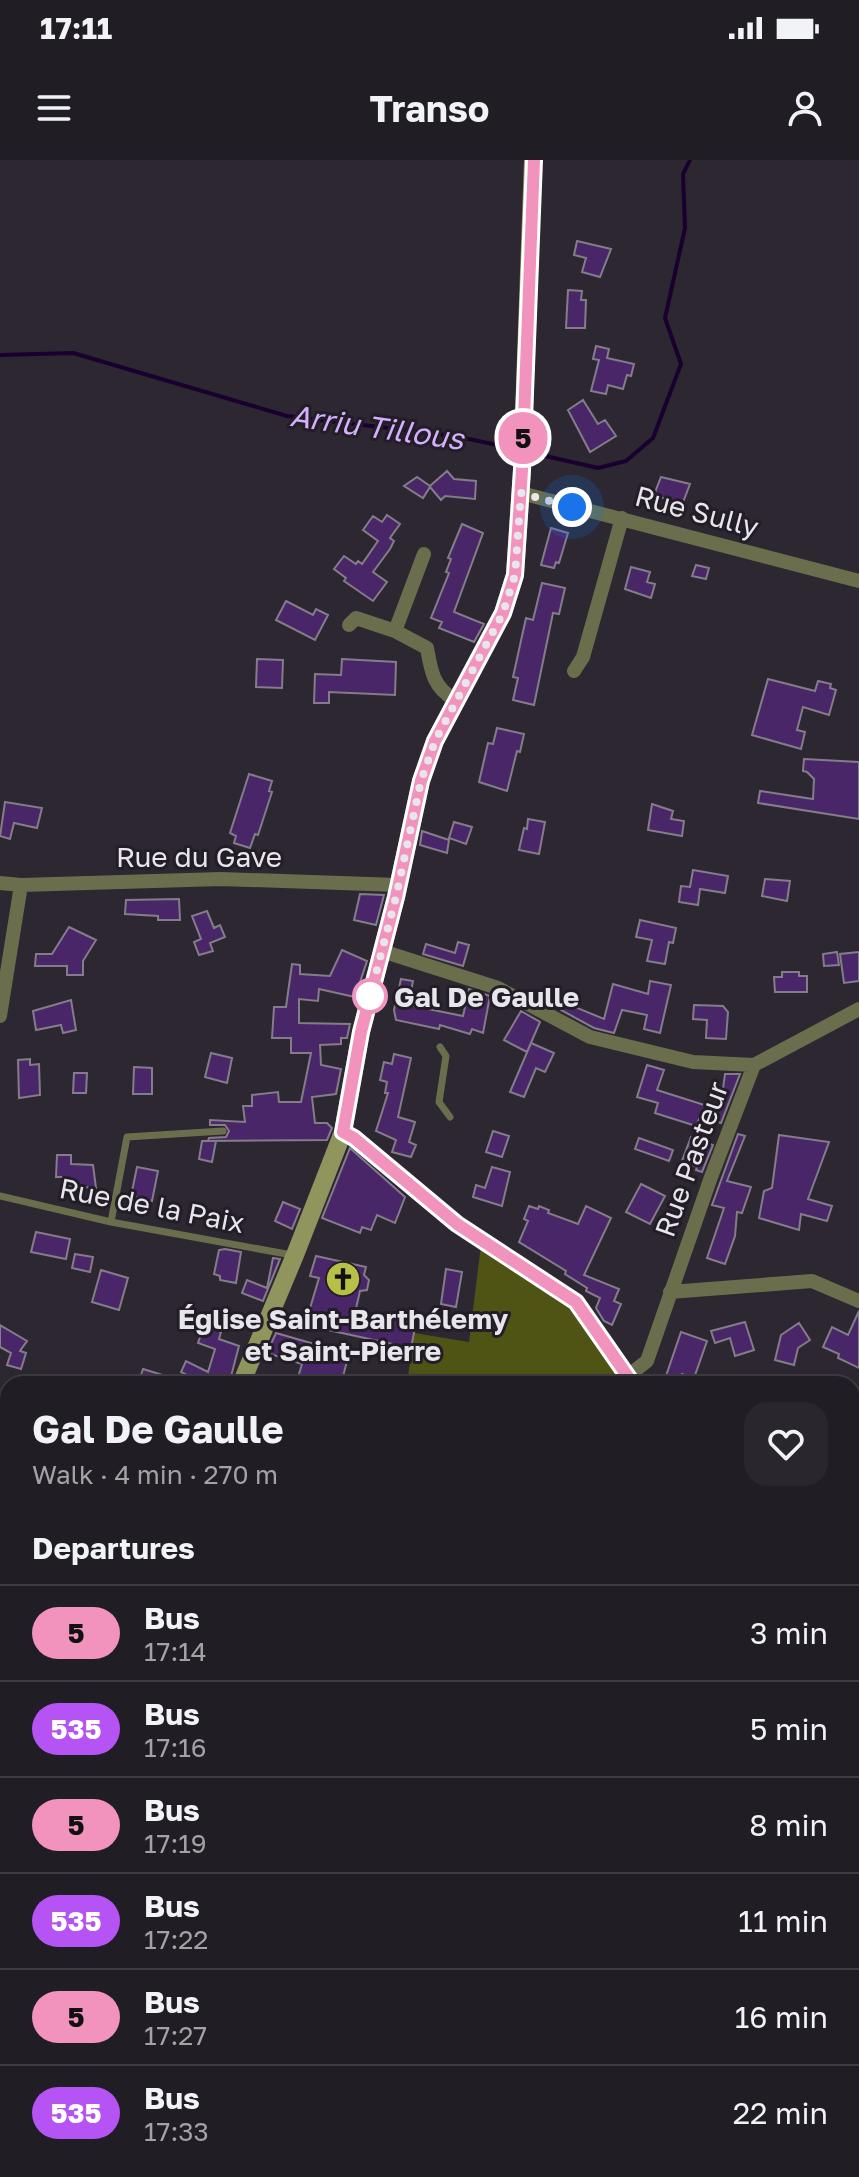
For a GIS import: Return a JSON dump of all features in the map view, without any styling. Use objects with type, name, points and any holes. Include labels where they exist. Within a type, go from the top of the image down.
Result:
[{"type":"main road","points":[[244,1376],[343,1132],[361,1032],[421,781],[435,741],[455,700],[503,613],[515,575],[522,470],[533,160]]},
{"type":"street","name":"Rue Sully","points":[[521,493],[859,581]]},
{"type":"street","points":[[574,671],[583,657],[622,518]]},
{"type":"street","points":[[395,631],[424,554]]},
{"type":"street","points":[[349,625],[356,618],[395,631],[427,648],[433,681],[455,700]]},
{"type":"street","name":"Rue du Gave","points":[[0,883],[221,879],[398,885]]},
{"type":"street","points":[[0,1016],[21,885]]},
{"type":"street","points":[[382,951],[498,988],[590,1037],[693,1062],[754,1065]]},
{"type":"street","name":"Rue Pasteur","points":[[634,1376],[647,1361],[754,1065],[859,1009]]},
{"type":"street","points":[[343,1132],[457,1224],[576,1302],[628,1376]]},
{"type":"street","points":[[670,1292],[812,1281],[859,1301]]},
{"type":"lane","points":[[440,1047],[446,1056],[439,1102],[450,1117]]},
{"type":"lane","points":[[111,1222],[127,1137],[223,1131]]},
{"type":"lane","name":"Rue de la Paix","points":[[0,1196],[111,1222],[295,1255]]},
{"type":"green space","points":[[481,1245],[574,1303],[617,1376],[408,1376],[414,1333],[469,1342]]},
{"type":"building","points":[[577,241],[611,249],[600,277],[582,272],[586,258],[574,255]]},
{"type":"building","points":[[568,290],[582,291],[581,300],[586,300],[585,328],[566,328]]},
{"type":"building","points":[[596,346],[609,349],[607,358],[634,364],[623,389],[608,385],[606,394],[591,391],[599,360],[593,359]]},
{"type":"building","points":[[583,400],[598,424],[605,420],[616,436],[590,452],[568,410]]},
{"type":"building","points":[[447,471],[454,479],[476,481],[475,499],[445,496],[441,500],[430,487],[423,498],[404,486],[417,477],[430,486]]},
{"type":"building","points":[[661,477],[690,484],[682,505],[654,495]]},
{"type":"building","points":[[387,515],[400,524],[390,538],[394,541],[390,549],[373,572],[387,582],[373,601],[344,581],[346,578],[334,569],[344,556],[356,564],[358,561],[362,564],[378,541],[363,530],[373,516],[382,522]]},
{"type":"building","points":[[462,524],[483,533],[454,612],[484,624],[474,642],[439,628],[442,622],[431,618],[449,573],[446,572],[451,559],[448,558]]},
{"type":"building","points":[[551,528],[568,533],[559,563],[556,562],[554,568],[541,565]]},
{"type":"building","points":[[696,565],[709,568],[706,579],[692,576]]},
{"type":"building","points":[[631,567],[650,572],[647,582],[655,584],[651,598],[625,589]]},
{"type":"building","points":[[542,583],[565,588],[559,614],[553,613],[534,705],[513,700],[518,678],[513,677],[526,618],[533,620]]},
{"type":"building","points":[[286,601],[313,615],[316,609],[328,615],[315,640],[276,620]]},
{"type":"building","points":[[257,659],[283,660],[282,688],[256,687]]},
{"type":"building","points":[[342,659],[396,662],[395,695],[329,692],[329,703],[314,703],[315,674],[341,675]]},
{"type":"building","points":[[768,679],[815,691],[818,681],[831,684],[830,688],[836,690],[829,715],[803,707],[797,730],[805,732],[801,749],[752,735]]},
{"type":"building","points":[[497,728],[524,734],[507,791],[479,782],[488,743],[493,744]]},
{"type":"building","points":[[804,759],[859,762],[859,819],[758,803],[760,791],[813,799],[814,779],[803,771]]},
{"type":"building","points":[[249,774],[272,781],[269,791],[272,792],[258,835],[255,834],[250,848],[234,843],[236,836],[230,833]]},
{"type":"building","points":[[5,802],[42,808],[37,828],[14,823],[10,839],[0,836]]},
{"type":"building","points":[[652,804],[673,811],[671,819],[684,821],[682,836],[648,830]]},
{"type":"building","points":[[528,819],[545,822],[539,854],[519,850]]},
{"type":"building","points":[[454,822],[472,827],[466,844],[449,838]]},
{"type":"building","points":[[422,831],[449,840],[447,853],[420,845]]},
{"type":"building","points":[[693,870],[728,876],[725,893],[700,889],[698,905],[679,902],[681,886],[690,887]]},
{"type":"building","points":[[765,879],[790,881],[787,901],[762,896]]},
{"type":"building","points":[[360,894],[384,895],[376,925],[354,920]]},
{"type":"building","points":[[179,899],[180,920],[125,914],[126,900]]},
{"type":"building","points":[[207,911],[214,928],[220,925],[225,937],[210,943],[213,951],[199,955],[194,942],[201,939],[192,916]]},
{"type":"building","points":[[640,920],[676,928],[673,943],[669,942],[665,964],[647,961],[652,940],[636,937]]},
{"type":"building","points":[[69,927],[96,940],[83,961],[83,975],[67,975],[67,966],[35,966],[36,954],[52,954]]},
{"type":"building","points":[[458,942],[469,945],[463,966],[423,954],[426,944],[455,953]]},
{"type":"building","points":[[342,950],[367,961],[355,997],[319,989],[318,1001],[299,999],[299,1023],[350,1024],[347,1038],[341,1038],[341,1044],[320,1045],[321,1065],[341,1069],[336,1094],[312,1097],[315,1123],[327,1123],[332,1128],[327,1140],[208,1141],[209,1138],[226,1137],[229,1131],[225,1125],[210,1125],[210,1120],[245,1122],[243,1106],[252,1106],[252,1095],[278,1092],[279,1102],[301,1102],[311,1053],[291,1053],[291,1038],[272,1038],[274,1007],[286,1007],[292,964],[300,965],[300,974],[330,976]]},
{"type":"building","points":[[837,952],[839,965],[824,966],[823,954]]},
{"type":"building","points":[[859,952],[859,981],[844,983],[840,954]]},
{"type":"building","points":[[782,972],[799,972],[799,976],[807,976],[807,992],[775,992],[774,977],[782,977]]},
{"type":"building","points":[[401,979],[413,981],[409,1002],[413,1006],[463,1016],[469,989],[490,996],[483,1033],[472,1029],[470,1034],[440,1025],[439,1029],[396,1020],[394,1010]]},
{"type":"building","points":[[650,981],[671,985],[660,1033],[644,1029],[647,1015],[622,1010],[614,1033],[594,1028],[561,1010],[563,1002],[604,1019],[613,984],[648,994]]},
{"type":"building","points":[[71,1000],[76,1030],[63,1033],[61,1025],[36,1030],[33,1011]]},
{"type":"building","points":[[694,1005],[723,1006],[728,1012],[726,1039],[706,1038],[707,1020],[693,1019]]},
{"type":"building","points":[[521,1011],[540,1022],[527,1052],[504,1040]]},
{"type":"building","points":[[531,1043],[554,1053],[545,1072],[536,1068],[524,1097],[510,1092]]},
{"type":"building","points":[[211,1053],[232,1058],[227,1083],[205,1077]]},
{"type":"building","points":[[394,1054],[411,1058],[398,1117],[415,1122],[409,1142],[416,1145],[411,1157],[392,1152],[396,1140],[376,1131],[388,1093],[385,1093],[387,1082],[380,1080],[384,1062],[392,1064]]},
{"type":"building","points":[[30,1059],[30,1065],[39,1064],[40,1095],[19,1098],[18,1060]]},
{"type":"building","points":[[647,1065],[664,1070],[657,1090],[720,1110],[725,1074],[740,1074],[721,1123],[700,1117],[696,1126],[655,1113],[658,1103],[637,1097]]},
{"type":"building","points":[[134,1067],[152,1068],[152,1094],[133,1094]]},
{"type":"building","points":[[74,1073],[87,1073],[86,1093],[73,1093]]},
{"type":"building","points":[[493,1131],[509,1136],[502,1157],[486,1152]]},
{"type":"building","points":[[738,1134],[745,1136],[727,1181],[751,1187],[742,1213],[737,1212],[735,1236],[725,1264],[707,1258],[724,1208],[712,1205]]},
{"type":"building","points":[[779,1135],[829,1142],[808,1199],[832,1206],[827,1221],[801,1214],[799,1230],[759,1218],[764,1191],[772,1188]]},
{"type":"building","points":[[691,1137],[713,1145],[702,1172],[682,1161]]},
{"type":"building","points":[[639,1138],[673,1150],[669,1161],[635,1149]]},
{"type":"building","points":[[202,1141],[216,1141],[212,1162],[199,1159]]},
{"type":"building","points":[[350,1148],[405,1197],[395,1223],[377,1215],[371,1230],[362,1227],[360,1233],[322,1218]]},
{"type":"building","points":[[57,1155],[71,1155],[71,1164],[93,1165],[96,1188],[66,1186],[66,1177],[56,1177]]},
{"type":"building","points":[[137,1167],[158,1171],[152,1201],[131,1196]]},
{"type":"building","points":[[492,1167],[510,1172],[502,1206],[473,1197],[476,1185],[485,1188]]},
{"type":"building","points":[[641,1184],[665,1196],[650,1224],[626,1212]]},
{"type":"building","points":[[283,1202],[300,1209],[292,1229],[275,1221]]},
{"type":"building","points":[[529,1206],[538,1209],[539,1206],[549,1210],[548,1213],[578,1224],[586,1206],[611,1218],[584,1275],[619,1289],[614,1301],[621,1304],[612,1325],[604,1321],[596,1308],[600,1298],[586,1291],[587,1288],[565,1274],[566,1271],[519,1242],[528,1221],[524,1219]]},
{"type":"building","points":[[36,1232],[70,1239],[66,1259],[31,1252]]},
{"type":"building","points":[[219,1250],[241,1252],[236,1283],[220,1280],[220,1276],[214,1274]]},
{"type":"building","points":[[75,1254],[93,1257],[90,1272],[72,1268]]},
{"type":"building","points":[[316,1256],[366,1267],[364,1275],[369,1280],[367,1290],[360,1291],[355,1313],[416,1322],[411,1348],[305,1325],[319,1278],[310,1276]]},
{"type":"building","points":[[273,1258],[280,1259],[263,1301],[242,1293],[247,1280],[267,1288]]},
{"type":"building","points":[[446,1269],[462,1272],[456,1307],[441,1304]]},
{"type":"building","points":[[101,1270],[128,1278],[119,1310],[92,1302]]},
{"type":"building","points":[[859,1311],[859,1368],[823,1347],[832,1327],[848,1335]]},
{"type":"building","points":[[745,1322],[754,1350],[735,1356],[730,1338],[715,1343],[711,1331]]},
{"type":"building","points":[[799,1323],[810,1340],[798,1348],[794,1365],[775,1360],[781,1335]]},
{"type":"building","points":[[0,1325],[27,1341],[20,1351],[26,1353],[21,1369],[7,1365],[11,1353],[0,1347]]},
{"type":"building","points":[[204,1326],[221,1332],[219,1339],[239,1346],[231,1376],[188,1376],[181,1372],[186,1361],[208,1372],[215,1349],[198,1343]]},
{"type":"building","points":[[681,1332],[707,1341],[695,1376],[666,1376]]},
{"type":"building","points":[[276,1333],[311,1343],[310,1351],[347,1361],[343,1376],[298,1376],[302,1364],[267,1353]]},
{"type":"building","points":[[143,1369],[166,1376],[141,1376]]},
{"type":"waterway","name":"Arriu Tillous","points":[[528,452],[598,468],[626,461],[653,438],[681,364],[665,318],[685,228],[683,174],[690,160]]},
{"type":"waterway","name":"Arriu Tillous","points":[[0,355],[73,353],[287,416],[455,436],[516,449]]},
{"type":"bus line","name":"5","points":[[534,160],[515,575],[503,613],[455,700],[435,741],[421,781],[396,897],[361,1032],[343,1132],[457,1224],[576,1302],[627,1376]]},
{"type":"place","name":"Gal De Gaulle","points":[[370,996]]},
{"type":"place","name":"Église Saint-Barthélemy et Saint-Pierre","points":[[343,1279]]},
{"type":"route","points":[[370,996],[368,1004],[396,897],[421,781],[435,741],[455,700],[503,613],[515,575],[521,493],[572,507]]}]
